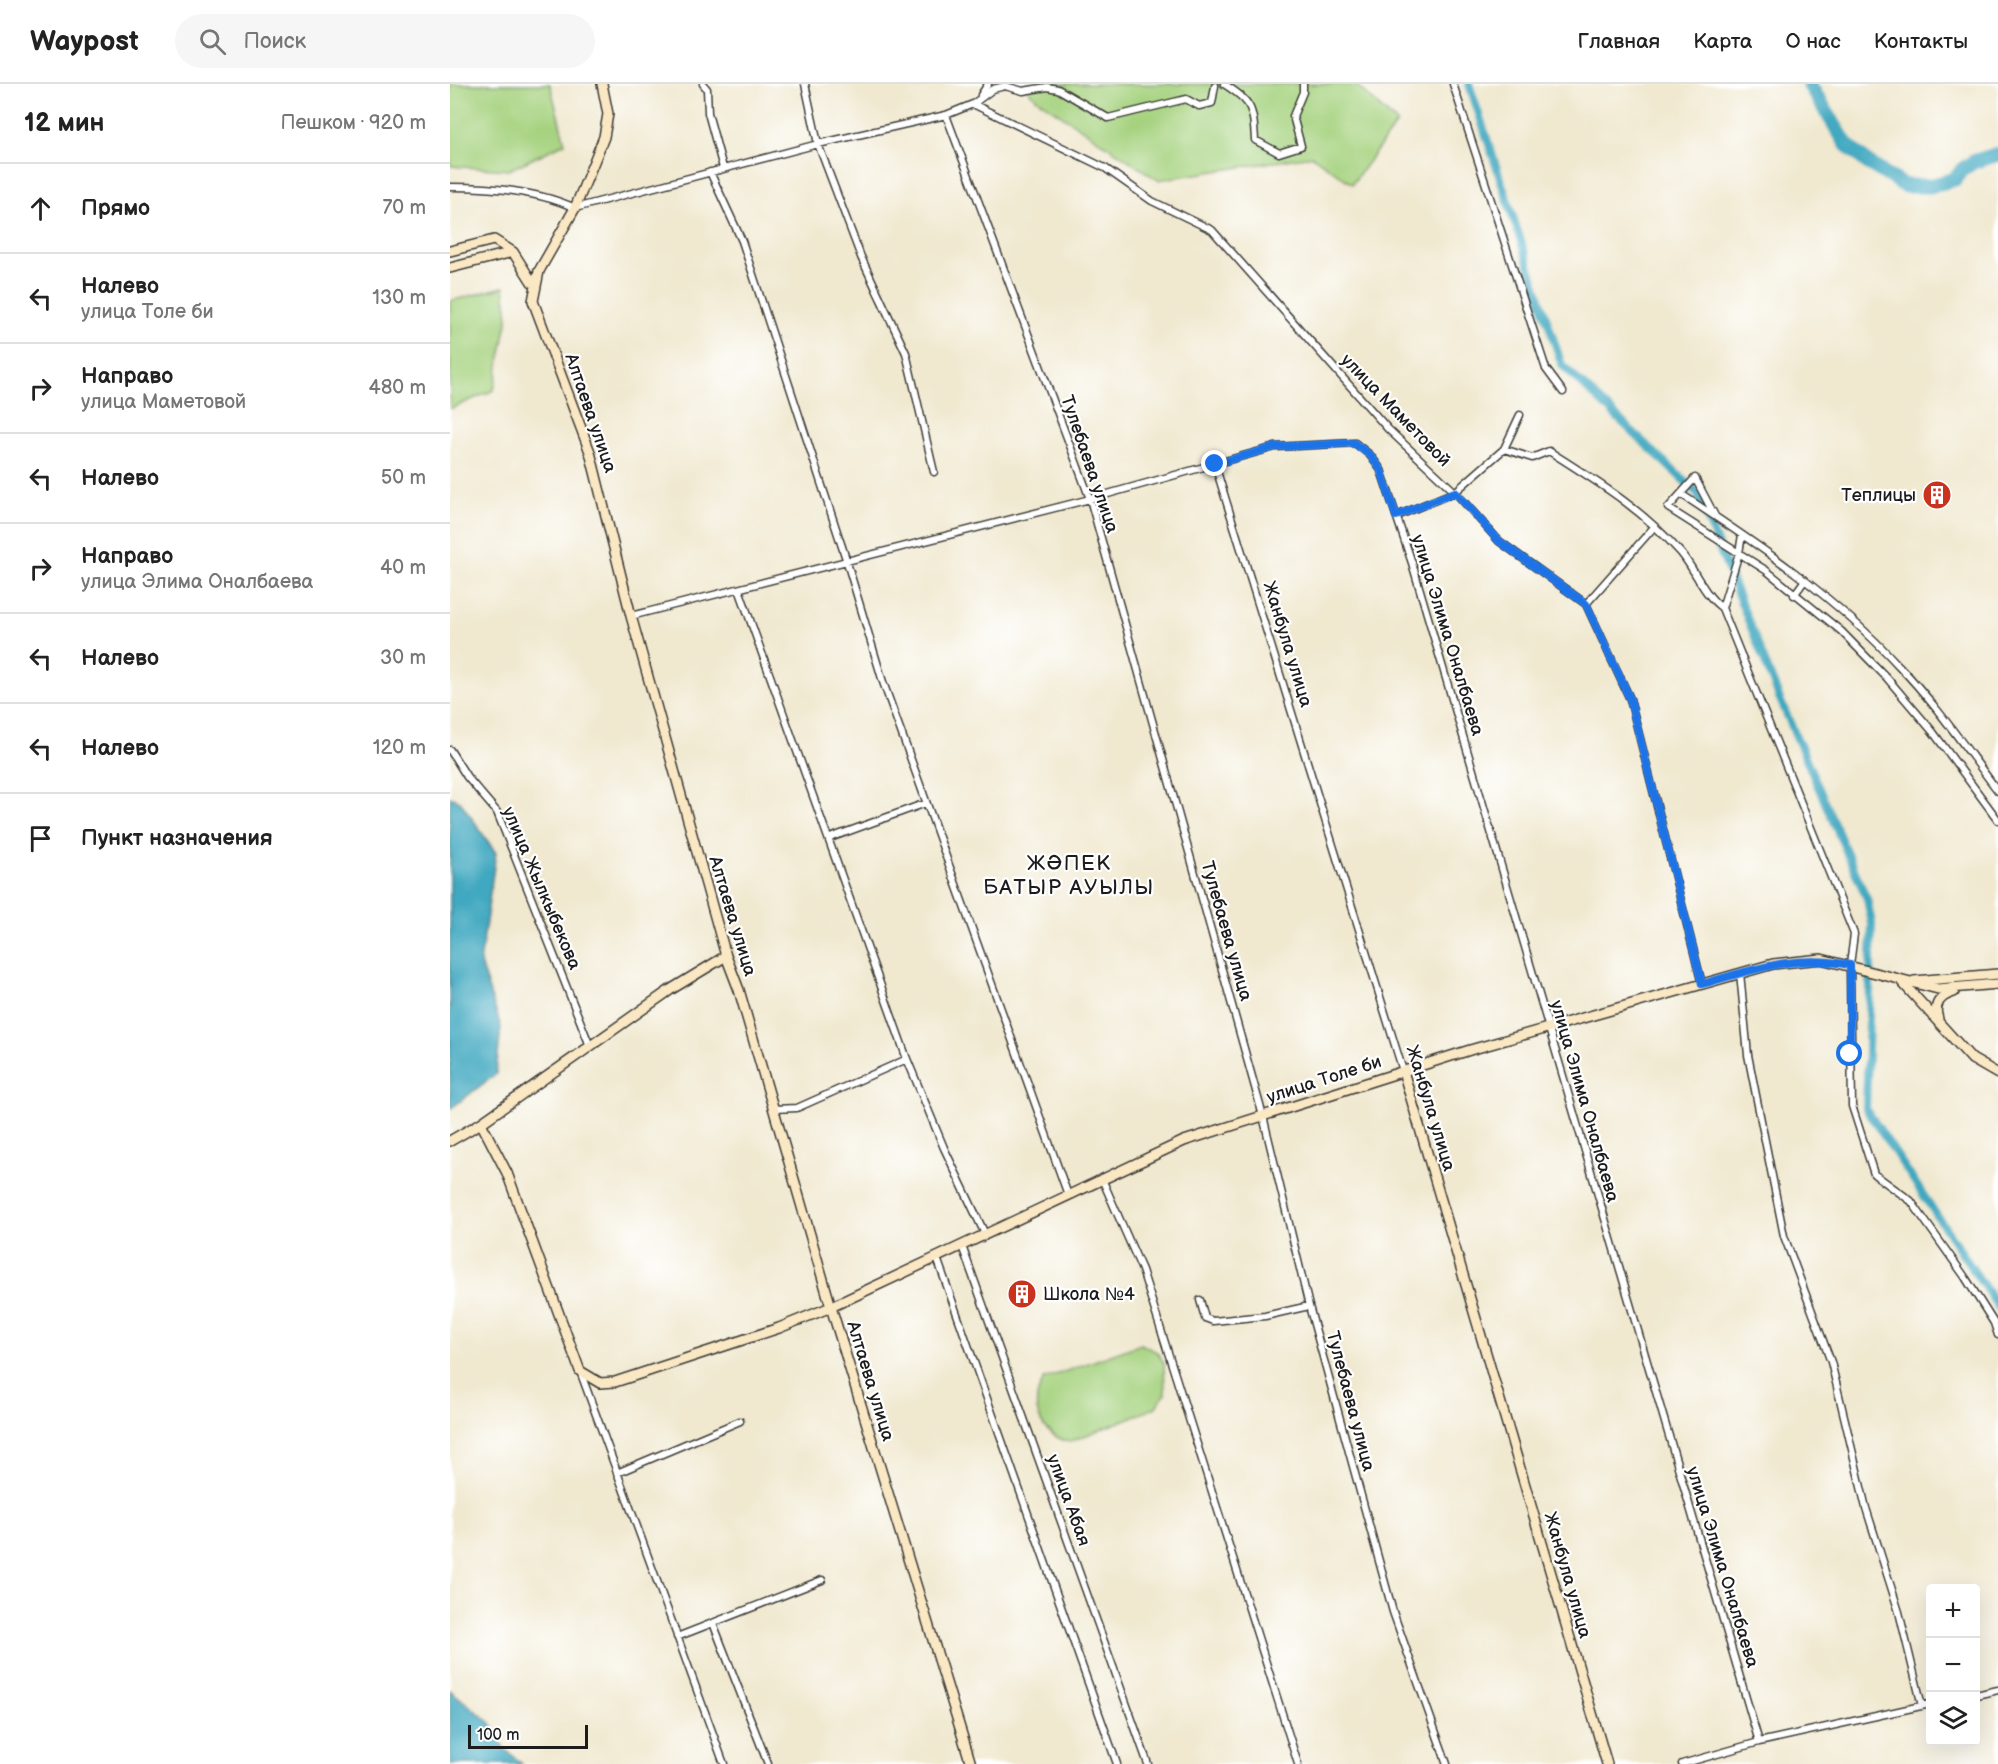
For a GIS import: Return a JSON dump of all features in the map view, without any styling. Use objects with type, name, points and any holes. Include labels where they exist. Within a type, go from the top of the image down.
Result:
[{"type":"street","name":"Алтаева улица","points":[[602,84],[608,114],[604,137],[575,208],[539,272],[533,301],[590,452],[631,616],[726,956],[739,990],[831,1307],[971,1764]]},
{"type":"street","points":[[704,84],[707,89],[708,113],[723,168]]},
{"type":"street","points":[[805,84],[818,144],[861,257],[906,353],[934,472]]},
{"type":"street","points":[[973,105],[988,84]]},
{"type":"street","points":[[450,187],[525,194],[561,201],[575,208],[818,144],[946,115],[973,105],[993,89],[1005,86],[1023,91],[1047,87],[1058,89],[1108,118],[1186,99],[1199,106],[1212,102],[1219,85],[1239,93],[1253,110],[1255,140],[1279,153],[1301,146],[1293,116],[1303,92],[1303,84]]},
{"type":"street","points":[[1453,84],[1546,369],[1563,392]]},
{"type":"street","name":"улица Маметовой","points":[[973,105],[1105,168],[1152,201],[1212,230],[1388,429],[1455,492],[1499,541],[1586,604],[1630,699],[1702,984]]},
{"type":"street","name":"Тулебаева улица","points":[[946,115],[1089,499],[1263,1116],[1309,1306],[1393,1612],[1447,1764]]},
{"type":"street","points":[[710,172],[742,241],[846,559],[883,682],[1068,1195]]},
{"type":"street","points":[[450,251],[494,240],[513,252],[532,282],[536,284]]},
{"type":"street","points":[[450,268],[513,252]]},
{"type":"street","points":[[1396,516],[1455,492],[1504,449],[1520,415]]},
{"type":"street","name":"улица Элима Оналбаева","points":[[1215,465],[1275,447],[1354,443],[1370,455],[1381,470],[1759,1742]]},
{"type":"street","points":[[1504,449],[1532,458],[1549,452],[1640,511],[1654,528],[1681,553],[1713,602],[1722,608],[1854,934],[1850,965],[1852,1106],[1874,1174],[1911,1201],[1965,1277],[1994,1323],[1998,1335]]},
{"type":"street","points":[[631,616],[1215,465]]},
{"type":"street","name":"Жанбула улица","points":[[1215,465],[1403,1071],[1607,1764]]},
{"type":"street","points":[[1715,516],[1695,478],[1668,508],[1739,553],[1841,632],[1887,678],[1933,732],[1998,820]]},
{"type":"street","points":[[1681,494],[1778,558],[1855,621],[1900,666],[1998,791]]},
{"type":"street","points":[[1586,604],[1654,528]]},
{"type":"street","points":[[1722,608],[1739,553],[1742,535]]},
{"type":"street","points":[[1794,595],[1805,580]]},
{"type":"street","points":[[739,589],[830,838],[907,1059],[944,1148],[985,1234]]},
{"type":"street","name":"улица Жылкыбекова","points":[[450,750],[466,777],[497,812],[590,1046]]},
{"type":"street","points":[[830,838],[926,803]]},
{"type":"street","points":[[450,1141],[481,1123],[670,990],[726,956]]},
{"type":"street","name":"улица Толе би","points":[[580,1371],[600,1383],[615,1382],[779,1328],[831,1307],[1184,1141],[1403,1071],[1740,973],[1773,964],[1821,959],[1850,965],[1902,982],[1938,989],[1998,984]]},
{"type":"street","points":[[1740,973],[1748,1055],[1784,1236],[1831,1362],[1866,1508],[1899,1612],[1922,1706]]},
{"type":"street","points":[[1902,982],[1998,974]]},
{"type":"street","points":[[1902,982],[1971,1059],[1998,1074]]},
{"type":"street","points":[[1939,1021],[1936,1008],[1940,999],[1945,994],[1964,988]]},
{"type":"street","points":[[773,1109],[797,1108],[907,1059]]},
{"type":"street","points":[[481,1123],[507,1173],[724,1764]]},
{"type":"street","points":[[1102,1179],[1142,1270],[1298,1764]]},
{"type":"street","name":"улица Абая","points":[[962,1246],[1148,1764]]},
{"type":"street","points":[[937,1258],[1117,1764]]},
{"type":"street","points":[[1200,1300],[1206,1318],[1213,1321],[1265,1316],[1309,1306]]},
{"type":"street","points":[[617,1473],[740,1421]]},
{"type":"street","points":[[677,1637],[822,1580]]},
{"type":"street","points":[[713,1623],[768,1764]]},
{"type":"street","points":[[1980,1694],[1998,1690]]},
{"type":"street","points":[[1682,1764],[1759,1742],[1926,1705]]},
{"type":"green space","points":[[450,84],[550,84],[565,143],[509,170],[450,166]]},
{"type":"green space","points":[[1022,84],[1355,84],[1397,123],[1352,184],[1312,156],[1158,180],[1037,99]]},
{"type":"green space","points":[[504,287],[508,317],[494,390],[450,409],[450,301]]},
{"type":"green space","points":[[1141,1344],[1157,1352],[1164,1363],[1165,1394],[1155,1408],[1069,1442],[1050,1432],[1039,1418],[1037,1409],[1039,1389],[1044,1379]]},
{"type":"water","points":[[450,797],[460,801],[496,853],[480,963],[501,1027],[496,1074],[450,1109]]},
{"type":"water","points":[[450,1690],[491,1723],[503,1747],[522,1764],[450,1764]]},
{"type":"waterway","points":[[1469,84],[1562,365],[1697,493],[1779,697],[1867,899],[1872,924],[1866,1109],[1998,1307]]},
{"type":"waterway","points":[[1809,84],[1847,145],[1868,163],[1905,186],[1930,186],[1955,179],[1973,162],[1998,154]]},
{"type":"place","name":"Теплицы","points":[[1937,495]]},
{"type":"place","name":"Школа №4","points":[[1022,1294]]},
{"type":"district","name":"ЖӘПЕК БАТЫР АУЫЛЫ","points":[[1069,875]]},
{"type":"route","points":[[1215,464],[1275,447],[1354,443],[1370,455],[1381,470],[1396,516],[1455,492],[1499,541],[1586,604],[1630,699],[1702,984],[1773,964],[1821,959],[1850,965],[1850,1054]]}]
